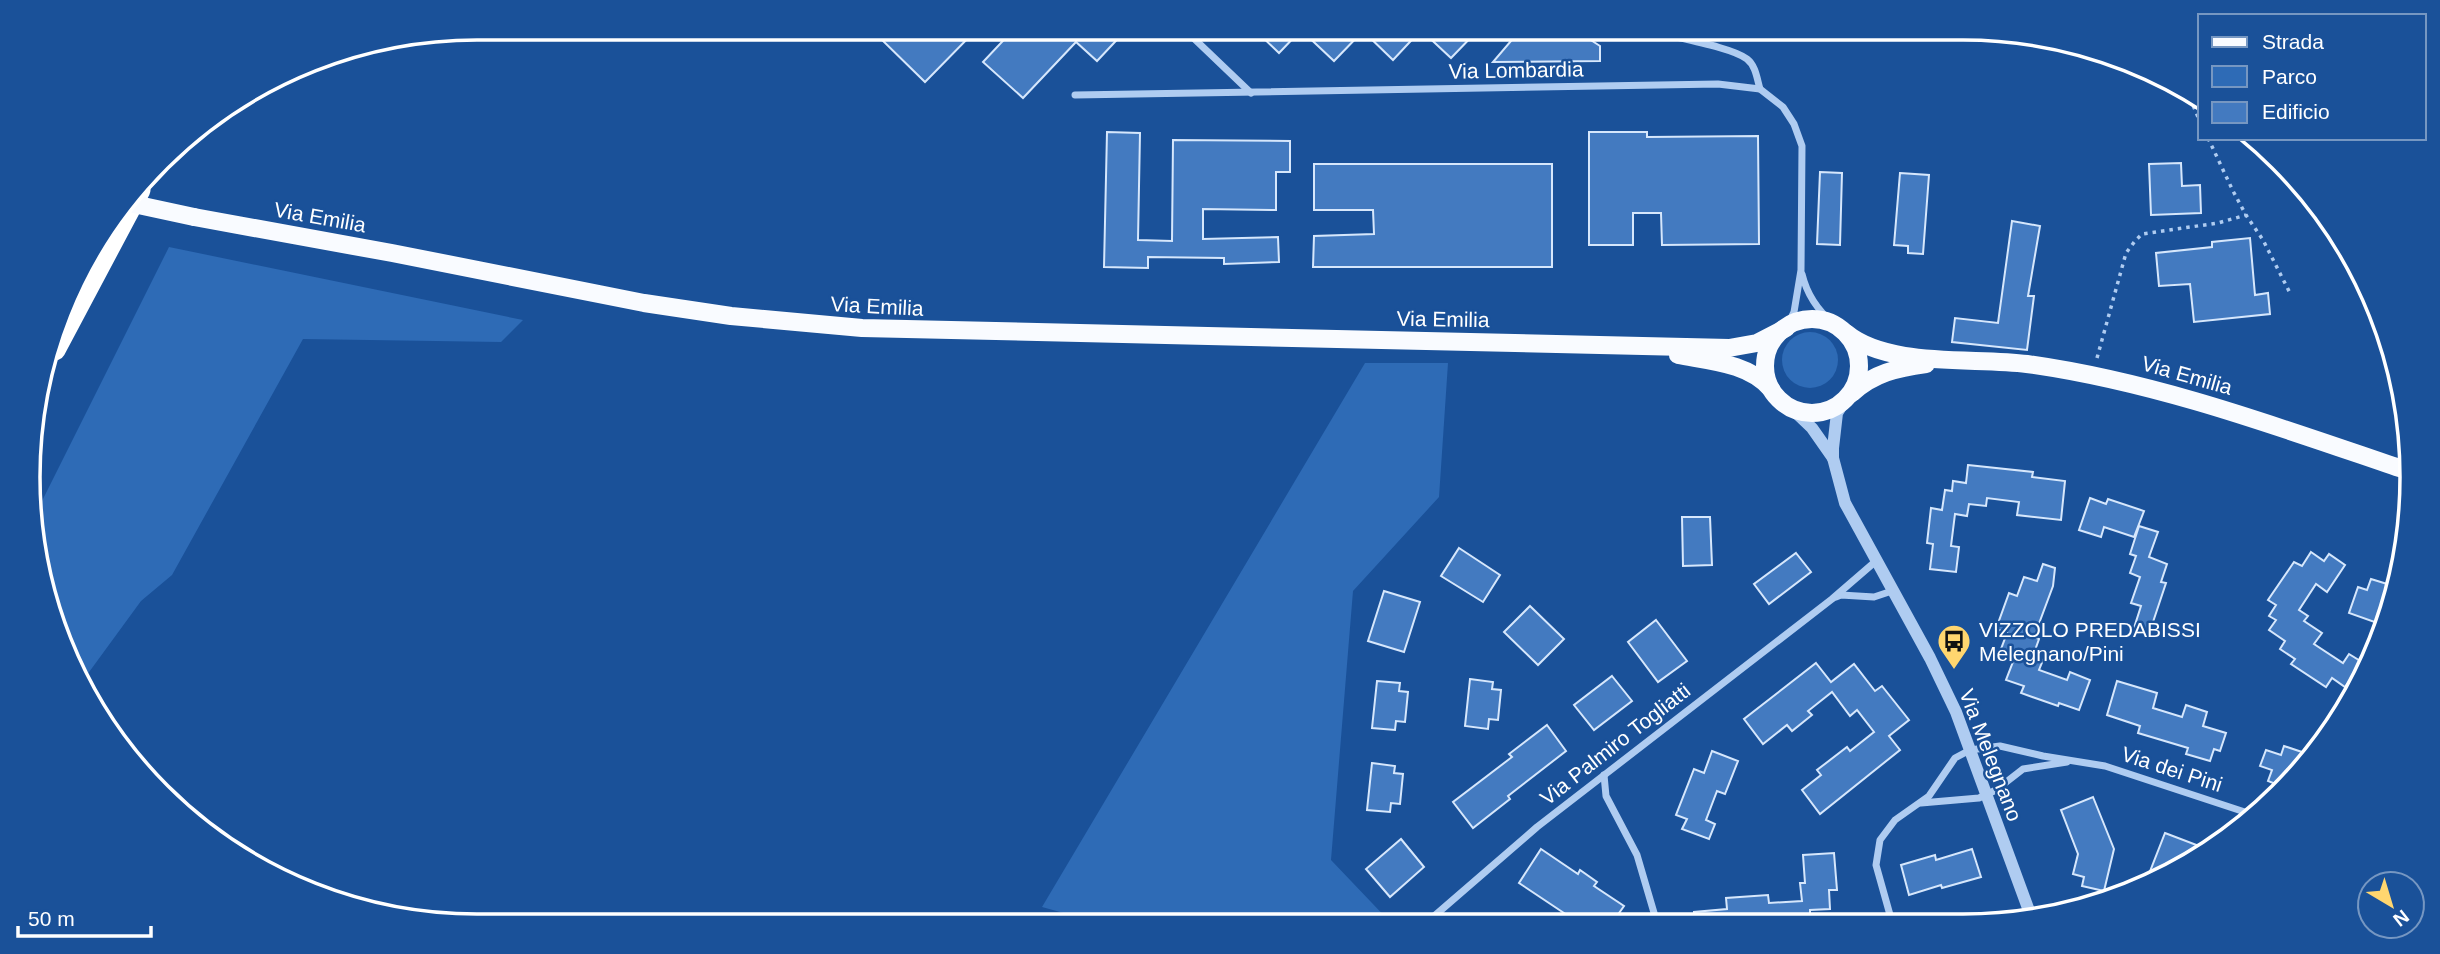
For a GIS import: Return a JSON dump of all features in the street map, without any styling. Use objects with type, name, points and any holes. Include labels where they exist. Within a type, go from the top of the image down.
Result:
[{"type":"highway","points":[[66,330],[123,221]]},
{"type":"main road","name":"Via Emilia","points":[[136,205],[644,303],[811,325],[917,331],[1736,347],[1757,343],[1786,328]]},
{"type":"main road","points":[[1809,319],[1840,329],[1855,345],[1859,365],[1856,384],[1846,399],[1822,412],[1807,413],[1791,408],[1773,392],[1766,377],[1766,358],[1772,343],[1786,328],[1809,319]]},
{"type":"main road","name":"Via Emilia","points":[[1840,329],[1871,348],[1950,360],[2017,362],[2093,374],[2211,405],[2400,468]]},
{"type":"main road","name":"Via Emilia","points":[[1633,346],[1736,367],[1758,377],[1773,392]]},
{"type":"main road","name":"Via Emilia","points":[[1846,399],[1867,381],[1891,369],[1950,360]]},
{"type":"street","points":[[1196,40],[1251,93]]},
{"type":"street","points":[[1687,40],[1747,59],[1755,70],[1760,89],[1783,107],[1794,124],[1802,146],[1801,270],[1794,312],[1786,328]]},
{"type":"street","name":"Via Lombardia","points":[[1075,95],[1718,84],[1760,89]]},
{"type":"street","points":[[1801,270],[1809,295],[1822,314],[1840,329]]},
{"type":"street","name":"Via Melegnano","points":[[1846,399],[1837,413],[1833,458],[1845,503],[1944,686],[2028,909]]},
{"type":"street","name":"Via Melegnano","points":[[1791,408],[1812,428],[1833,458]]},
{"type":"street","name":"Via Palmiro Togliatti","points":[[1436,914],[1494,863],[1832,599],[1876,561]]},
{"type":"street","points":[[1832,599],[1840,595],[1874,597],[1892,591]]},
{"type":"street","name":"Via dei Pini","points":[[1970,750],[2000,746],[2105,766],[2243,811]]},
{"type":"street","points":[[1890,914],[1878,877],[1877,852],[1886,829],[1913,805],[1929,796],[1955,758],[1970,750]]},
{"type":"street","name":"Via dei Pini","points":[[1987,795],[2022,769],[2074,761]]},
{"type":"street","points":[[1604,775],[1606,796],[1637,855],[1654,914]]},
{"type":"street","points":[[1913,805],[1987,795]]},
{"type":"path","points":[[2209,140],[2246,215],[2280,270],[2290,293]]},
{"type":"path","points":[[2093,374],[2126,253],[2134,241],[2143,234],[2218,223],[2246,215]]},
{"type":"green space","points":[[169,247],[523,320],[501,342],[303,339],[172,575],[141,601],[87,674],[73,644],[55,590],[41,503]]},
{"type":"green space","points":[[1804,332],[1816,332],[1826,336],[1834,344],[1838,360],[1834,376],[1826,384],[1816,388],[1804,388],[1794,384],[1786,376],[1782,366],[1782,354],[1786,344],[1794,336]]},
{"type":"green space","points":[[1365,363],[1448,363],[1439,497],[1353,591],[1331,860],[1382,914],[1067,914],[1042,907]]},
{"type":"building","points":[[882,40],[966,40],[925,82]]},
{"type":"building","points":[[1004,40],[1117,40],[1097,61],[1076,42],[1023,98],[983,62]]},
{"type":"building","points":[[1265,40],[1291,40],[1279,53]]},
{"type":"building","points":[[1312,40],[1354,40],[1334,61]]},
{"type":"building","points":[[1372,40],[1412,40],[1393,60]]},
{"type":"building","points":[[1432,40],[1468,40],[1451,58]]},
{"type":"building","points":[[1512,40],[1591,40],[1600,46],[1600,61],[1493,62]]},
{"type":"building","points":[[1107,132],[1140,133],[1138,240],[1172,241],[1173,140],[1290,141],[1290,172],[1276,172],[1276,210],[1203,209],[1203,239],[1278,237],[1279,262],[1224,264],[1224,258],[1148,257],[1148,268],[1104,267]]},
{"type":"building","points":[[1589,132],[1647,132],[1647,137],[1758,136],[1759,244],[1662,245],[1661,213],[1633,213],[1633,245],[1589,245]]},
{"type":"building","points":[[2181,163],[2182,186],[2200,185],[2201,213],[2151,215],[2149,164]]},
{"type":"building","points":[[1314,164],[1552,164],[1552,267],[1313,267],[1314,236],[1374,234],[1373,210],[1314,210]]},
{"type":"building","points":[[1820,172],[1842,173],[1840,245],[1817,244]]},
{"type":"building","points":[[1900,173],[1929,175],[1923,254],[1908,253],[1908,246],[1894,245]]},
{"type":"building","points":[[2012,221],[2040,226],[2028,296],[2034,296],[2027,350],[1952,342],[1955,318],[1998,323]]},
{"type":"building","points":[[2250,238],[2255,295],[2268,293],[2270,314],[2194,322],[2190,284],[2159,286],[2156,253],[2212,247],[2212,242]]},
{"type":"building","points":[[1968,465],[2033,472],[2032,477],[2065,481],[2061,520],[2017,515],[2019,502],[1987,498],[1986,506],[1969,504],[1967,516],[1955,514],[1951,546],[1959,547],[1956,572],[1930,569],[1933,544],[1927,543],[1931,508],[1942,510],[1945,490],[1952,491],[1953,481],[1966,483]]},
{"type":"building","points":[[2090,498],[2106,504],[2108,499],[2144,511],[2134,537],[2104,527],[2101,537],[2079,530]]},
{"type":"building","points":[[1682,517],[1710,517],[1712,565],[1683,566]]},
{"type":"building","points":[[2139,526],[2158,532],[2149,557],[2167,564],[2161,582],[2166,583],[2149,634],[2134,628],[2141,606],[2131,603],[2140,577],[2130,573],[2136,556],[2130,554]]},
{"type":"building","points":[[1459,548],[1500,575],[1483,602],[1441,576]]},
{"type":"building","points":[[2311,552],[2324,561],[2329,554],[2345,565],[2327,592],[2316,584],[2299,610],[2308,616],[2304,621],[2322,633],[2314,644],[2343,663],[2349,654],[2359,660],[2345,687],[2332,678],[2326,687],[2291,664],[2295,659],[2280,649],[2285,641],[2269,630],[2276,620],[2269,616],[2276,605],[2268,600],[2294,562],[2302,566]]},
{"type":"building","points":[[1796,553],[1811,572],[1769,604],[1754,584]]},
{"type":"building","points":[[2043,564],[2055,568],[2053,586],[2034,637],[2039,639],[2033,656],[2043,660],[2039,670],[2067,680],[2070,672],[2090,680],[2079,710],[2021,693],[2024,686],[2006,680],[2016,654],[2001,649],[2007,633],[1996,629],[2009,593],[2017,596],[2024,577],[2037,581]]},
{"type":"building","points":[[2371,579],[2386,584],[2375,622],[2349,613],[2358,587],[2367,590]]},
{"type":"building","points":[[1384,591],[1420,602],[1404,652],[1368,641]]},
{"type":"building","points":[[1530,606],[1564,639],[1538,665],[1504,632]]},
{"type":"building","points":[[1656,620],[1687,661],[1658,682],[1628,642]]},
{"type":"building","points":[[1816,663],[1831,682],[1854,664],[1875,691],[1882,686],[1909,720],[1889,736],[1900,750],[1820,814],[1802,790],[1821,775],[1817,770],[1847,747],[1850,751],[1874,732],[1857,710],[1850,716],[1832,692],[1808,711],[1812,715],[1792,731],[1787,725],[1763,744],[1744,719]]},
{"type":"building","points":[[1612,676],[1632,701],[1594,730],[1574,705]]},
{"type":"building","points":[[1470,679],[1493,682],[1492,689],[1501,690],[1498,720],[1489,719],[1488,729],[1465,726]]},
{"type":"building","points":[[1377,681],[1400,683],[1399,691],[1408,692],[1405,722],[1396,721],[1395,730],[1372,728]]},
{"type":"building","points":[[2117,681],[2157,693],[2153,708],[2182,717],[2186,705],[2207,712],[2203,726],[2226,733],[2220,751],[2214,749],[2210,761],[2186,754],[2188,748],[2138,733],[2140,726],[2107,715]]},
{"type":"building","points":[[1547,725],[1566,751],[1508,796],[1510,799],[1473,828],[1453,802],[1512,757],[1509,754]]},
{"type":"building","points":[[2284,746],[2302,752],[2274,784],[2268,781],[2272,770],[2260,766],[2266,750],[2281,755]]},
{"type":"building","points":[[1712,751],[1738,761],[1725,794],[1717,791],[1706,820],[1715,824],[1709,839],[1682,829],[1687,819],[1676,815],[1694,769],[1704,773]]},
{"type":"building","points":[[1372,763],[1395,766],[1394,773],[1403,774],[1400,804],[1391,803],[1390,812],[1367,810]]},
{"type":"building","points":[[2093,797],[2114,849],[2104,891],[2082,886],[2084,877],[2073,874],[2078,854],[2061,810]]},
{"type":"building","points":[[2165,833],[2197,845],[2181,855],[2150,872]]},
{"type":"building","points":[[1401,839],[1424,867],[1390,897],[1366,869]]},
{"type":"building","points":[[1541,849],[1578,874],[1580,870],[1597,882],[1594,886],[1624,906],[1618,914],[1566,914],[1519,883]]},
{"type":"building","points":[[1972,849],[1981,877],[1909,895],[1901,865],[1935,855],[1936,860]]},
{"type":"building","points":[[1834,853],[1837,890],[1829,890],[1830,909],[1810,910],[1810,914],[1694,914],[1727,909],[1726,898],[1768,895],[1769,903],[1802,901],[1800,883],[1805,883],[1803,855]]},
{"type":"place","name":"VIZZOLO PREDABISSI Melegnano/Pini","points":[[1954,671]]}]
